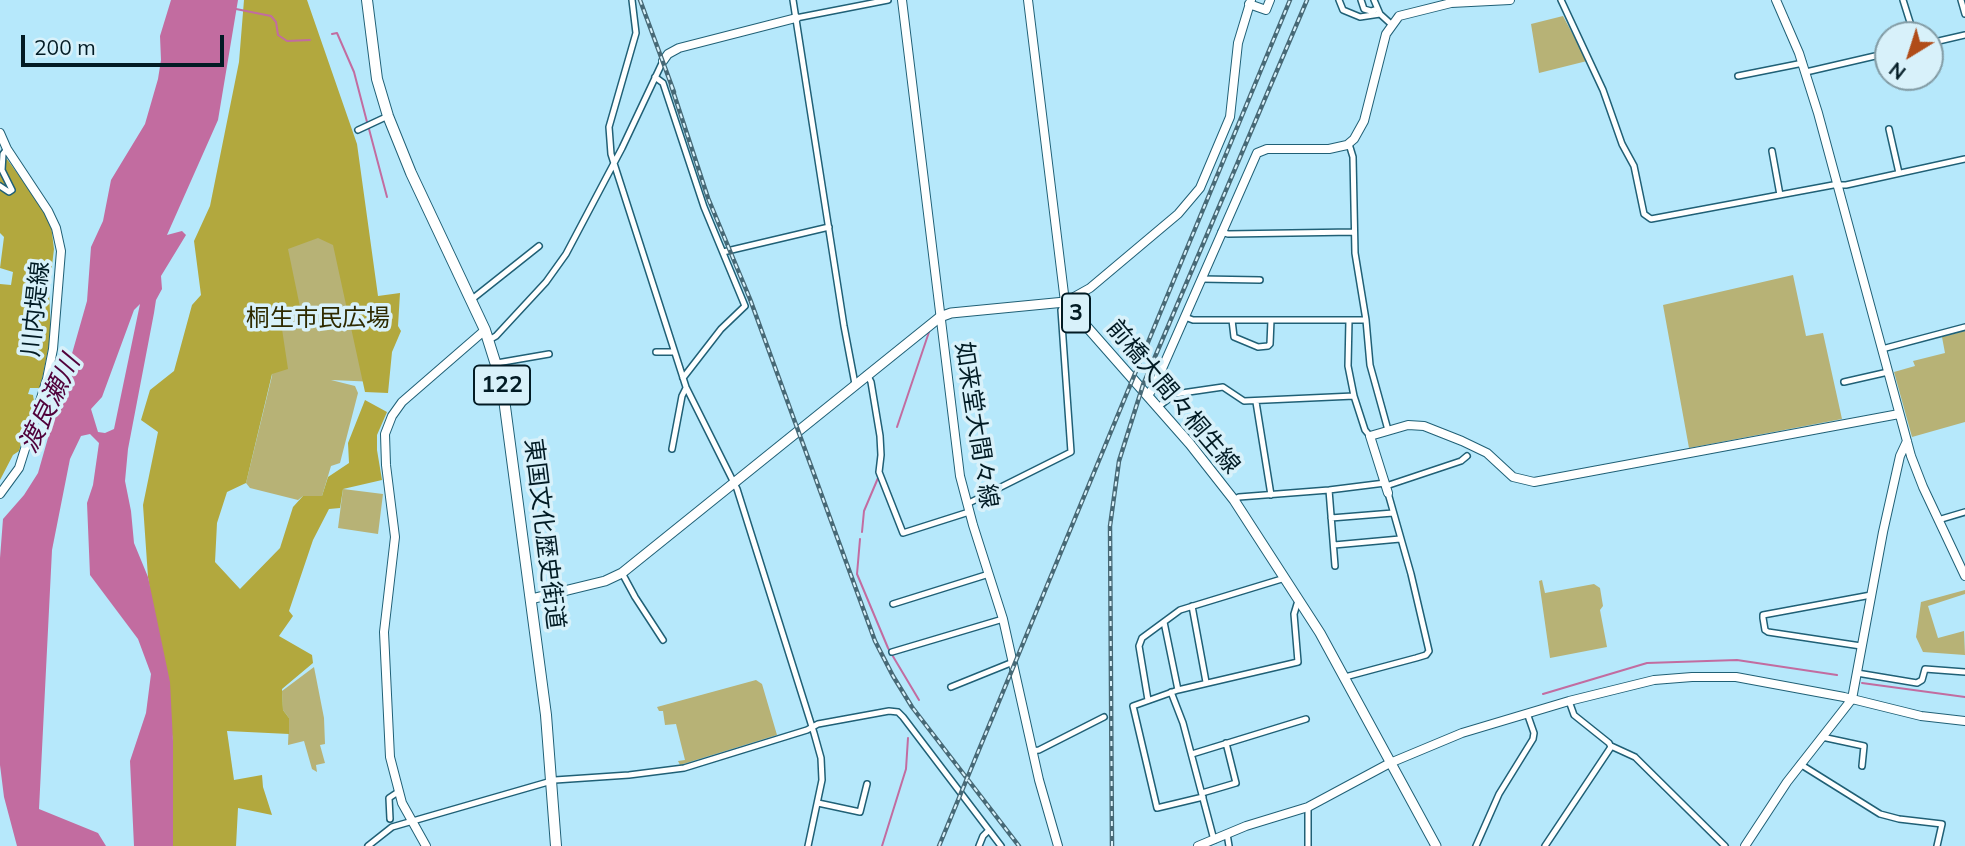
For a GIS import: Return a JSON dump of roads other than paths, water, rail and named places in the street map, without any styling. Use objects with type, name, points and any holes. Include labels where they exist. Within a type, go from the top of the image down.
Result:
[{"type":"highway","name":"東国文化歴史街道","points":[[367,0],[376,71],[388,116],[411,173],[487,335],[497,363],[509,431],[546,715],[556,846]]},
{"type":"main road","name":"3","points":[[531,598],[604,581],[622,573],[940,317],[950,313],[1065,302]]},
{"type":"main road","name":"前橋大間々桐生線","points":[[1065,302],[1148,395],[1234,500],[1345,677],[1431,843]]},
{"type":"street","points":[[632,0],[636,33],[609,127],[608,141],[686,387],[734,481],[812,726],[822,770],[808,846]]},
{"type":"street","points":[[793,0],[855,384]]},
{"type":"street","points":[[426,846],[398,792],[391,766],[387,727],[384,632],[395,537],[385,456],[385,434],[392,415],[402,402],[487,335],[496,336],[558,267],[668,54],[679,48],[796,18],[888,0]]},
{"type":"street","name":"如来堂大間々線","points":[[902,0],[960,475],[1003,619],[1032,751],[1058,846]]},
{"type":"street","points":[[867,374],[871,382],[880,436],[880,475],[903,533],[968,508],[1071,452],[1061,310],[1065,302],[1028,0]]},
{"type":"street","points":[[1065,302],[1090,288],[1178,215],[1200,188],[1230,117],[1238,43],[1250,2],[1266,10],[1270,0]]},
{"type":"street","points":[[1339,0],[1343,10],[1360,17],[1378,11]]},
{"type":"street","points":[[1361,0],[1364,9],[1378,11]]},
{"type":"street","points":[[1374,0],[1378,11],[1391,24]]},
{"type":"street","points":[[1148,395],[1154,387],[1257,153],[1267,149],[1321,149],[1349,144],[1364,121],[1391,24],[1403,14],[1451,3],[1510,0]]},
{"type":"street","points":[[1561,0],[1604,90],[1622,144],[1634,166],[1647,217],[1651,219],[1838,186],[1965,159]]},
{"type":"street","points":[[1776,0],[1806,72],[1907,440],[1923,487],[1965,576]]},
{"type":"street","points":[[1903,0],[1910,21]]},
{"type":"street","points":[[1961,0],[1965,14]]},
{"type":"street","points":[[1944,40],[1965,35]]},
{"type":"street","points":[[1806,72],[1874,56]]},
{"type":"street","points":[[1738,76],[1802,63]]},
{"type":"street","points":[[655,77],[663,83],[696,184],[745,306],[716,335],[683,378]]},
{"type":"street","points":[[358,130],[388,116]]},
{"type":"street","points":[[1889,130],[1899,173]]},
{"type":"street","name":"川内堤線","points":[[0,133],[4,145],[48,211],[58,232],[61,251],[54,349],[47,379],[19,468],[0,494]]},
{"type":"street","points":[[1349,144],[1353,157],[1355,253],[1372,373],[1388,430]]},
{"type":"street","points":[[0,186],[9,192],[12,190],[2,170],[4,145]]},
{"type":"street","points":[[1772,151],[1780,195]]},
{"type":"street","points":[[723,252],[829,227]]},
{"type":"street","points":[[1221,232],[1354,232]]},
{"type":"street","points":[[471,300],[539,246]]},
{"type":"street","points":[[1200,278],[1260,280]]},
{"type":"street","points":[[1184,317],[1193,320],[1366,320]]},
{"type":"street","points":[[1232,320],[1234,337],[1258,347],[1270,344],[1271,320]]},
{"type":"street","points":[[1345,677],[1426,655],[1429,651],[1411,574],[1386,488],[1354,396],[1348,366],[1349,320]]},
{"type":"street","points":[[1882,349],[1965,327]]},
{"type":"street","points":[[656,352],[674,352]]},
{"type":"street","points":[[497,363],[549,354]]},
{"type":"street","points":[[1844,382],[1888,372]]},
{"type":"street","points":[[673,449],[686,387]]},
{"type":"street","points":[[1158,407],[1175,394],[1223,387],[1242,401],[1354,396]]},
{"type":"street","points":[[1256,401],[1271,495]]},
{"type":"street","points":[[1370,436],[1408,425],[1430,428],[1487,453],[1513,477],[1534,482],[1899,414]]},
{"type":"street","points":[[1745,846],[1800,764],[1852,699],[1900,456],[1907,440]]},
{"type":"street","points":[[1234,500],[1240,497],[1386,488],[1461,461],[1467,456]]},
{"type":"street","points":[[1329,490],[1335,566]]},
{"type":"street","points":[[1938,520],[1965,512]]},
{"type":"street","points":[[1331,518],[1393,513]]},
{"type":"street","points":[[1334,545],[1400,539]]},
{"type":"street","points":[[622,573],[663,640]]},
{"type":"street","points":[[893,604],[989,574]]},
{"type":"street","points":[[1149,700],[1139,642],[1180,610],[1285,578]]},
{"type":"street","points":[[1861,646],[1768,632],[1765,630],[1763,615],[1871,595]]},
{"type":"street","points":[[1226,743],[1236,783],[1157,808],[1133,706],[1206,682],[1298,662],[1294,614],[1300,602]]},
{"type":"street","points":[[1192,606],[1206,682]]},
{"type":"street","points":[[892,652],[1003,619]]},
{"type":"street","points":[[1164,622],[1178,690]]},
{"type":"street","points":[[951,687],[1013,662]]},
{"type":"street","points":[[1857,673],[1919,683],[1926,669],[1965,672]]},
{"type":"street","points":[[1198,846],[1308,807],[1390,763],[1462,733],[1641,682],[1692,677],[1736,677],[1852,699],[1921,716],[1965,721]]},
{"type":"street","points":[[1171,692],[1181,715],[1214,840]]},
{"type":"street","points":[[1569,701],[1574,715],[1611,746],[1635,757],[1726,846]]},
{"type":"street","points":[[372,844],[391,827],[551,781],[684,768],[812,726],[888,711],[900,714],[1001,846]]},
{"type":"street","points":[[1476,846],[1499,794],[1533,739],[1534,733],[1527,713]]},
{"type":"street","points":[[1032,751],[1039,751],[1104,717]]},
{"type":"street","points":[[1192,754],[1306,719]]},
{"type":"street","points":[[1822,737],[1864,746],[1862,766]]},
{"type":"street","points":[[1545,846],[1611,746]]},
{"type":"street","points":[[1800,764],[1880,814],[1942,824],[1937,846]]},
{"type":"street","points":[[818,803],[860,812],[867,784]]},
{"type":"street","points":[[390,819],[389,798],[398,792]]},
{"type":"street","points":[[1308,807],[1308,846]]},
{"type":"street","points":[[979,846],[989,830]]},
{"type":"street","points":[[1227,834],[1229,846]]},
{"type":"waterway","points":[[236,9],[271,16],[276,22],[278,35],[287,41],[310,40]]},
{"type":"waterway","points":[[332,34],[337,33],[354,72],[367,122]]},
{"type":"waterway","points":[[369,129],[387,197]]},
{"type":"waterway","points":[[897,427],[929,332]]},
{"type":"waterway","points":[[862,532],[864,511],[878,478]]},
{"type":"waterway","points":[[860,539],[857,574],[888,648],[919,700]]},
{"type":"waterway","points":[[1543,694],[1647,663],[1737,660],[1837,675]]},
{"type":"waterway","points":[[1862,683],[1965,697]]},
{"type":"waterway","points":[[882,846],[906,769],[908,738]]},
{"type":"railway","points":[[640,0],[674,92]]},
{"type":"railway","points":[[939,846],[1290,0]]},
{"type":"railway","points":[[1112,846],[1110,526],[1119,461],[1143,385],[1307,0]]},
{"type":"railway","points":[[671,85],[708,198],[750,299],[875,641],[912,707],[1019,846]]},
{"type":"park label","name":"桐生市民広場","points":[[318,319]]},
{"type":"water label","name":"渡良瀬川","points":[[50,404]]}]
